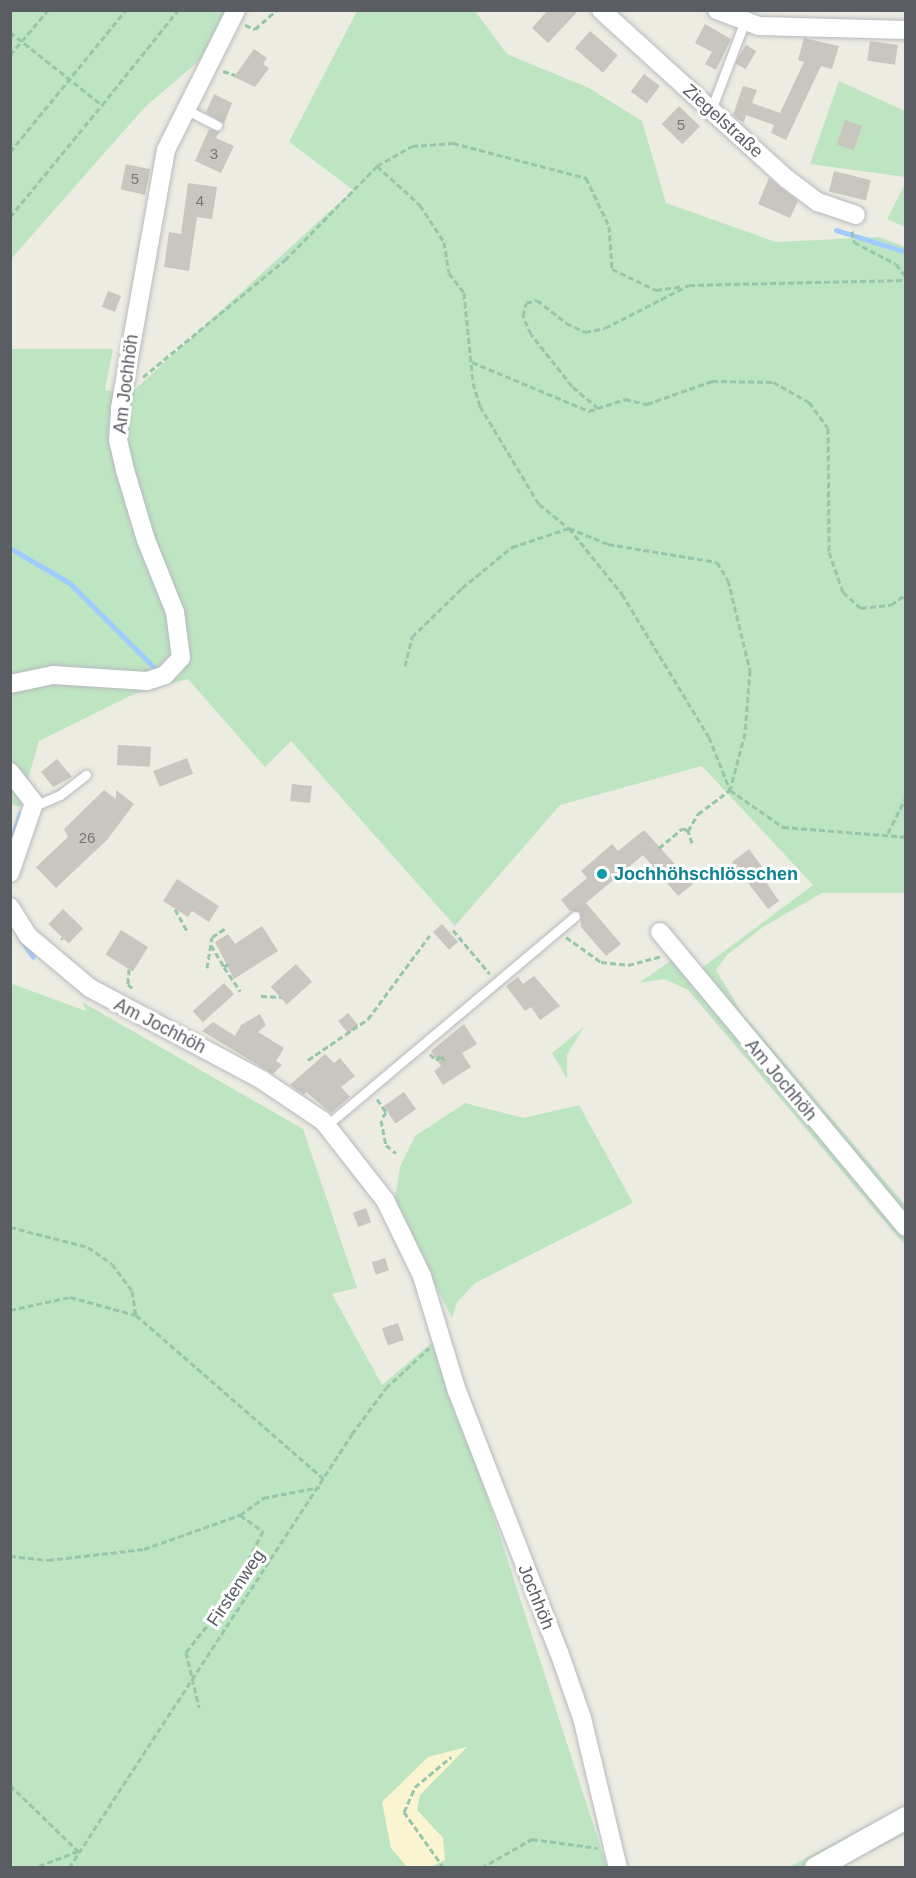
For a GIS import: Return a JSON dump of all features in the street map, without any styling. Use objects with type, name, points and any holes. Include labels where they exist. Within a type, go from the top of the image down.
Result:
[{"type":"street","name":"Ziegelstraße","points":[[601,10],[810,196],[854,224]]},
{"type":"street","points":[[717,10],[744,23],[906,30]]},
{"type":"street","points":[[802,26],[819,10]]},
{"type":"street","name":"Am Jochhöh","points":[[10,684],[53,675],[147,681],[165,675],[181,658],[175,612],[133,503],[118,440],[157,184],[185,109],[237,16]]},
{"type":"street","points":[[10,772],[31,793],[34,806],[10,873]]},
{"type":"street","name":"Am Jochhöh","points":[[10,907],[28,936],[90,988],[262,1080],[327,1125],[385,1200],[421,1273],[441,1334]]},
{"type":"street","name":"Am Jochhöh","points":[[660,932],[906,1227]]},
{"type":"street","name":"Jochhöh","points":[[441,1334],[457,1391],[582,1718],[616,1859]]},
{"type":"street","points":[[816,1868],[906,1818]]},
{"type":"lane","points":[[711,110],[744,23]]},
{"type":"lane","points":[[185,109],[217,125]]},
{"type":"lane","points":[[34,806],[50,801],[86,775]]},
{"type":"lane","points":[[327,1125],[575,916]]},
{"type":"path","points":[[10,56],[48,10]]},
{"type":"path","points":[[10,152],[126,10]]},
{"type":"path","points":[[10,217],[178,10]]},
{"type":"path","points":[[237,16],[255,29],[277,10]]},
{"type":"path","points":[[10,32],[102,105]]},
{"type":"path","points":[[221,63],[223,71],[235,75]]},
{"type":"path","points":[[147,375],[285,260],[377,166],[412,146],[453,143],[586,178],[609,226],[612,269],[656,290],[689,285],[906,279]]},
{"type":"path","points":[[377,166],[420,205],[444,242],[449,273],[464,293],[471,362],[480,406],[509,459],[539,504],[569,528],[622,594],[709,736],[730,790],[783,827],[888,833],[906,837]]},
{"type":"path","points":[[854,224],[852,240],[896,264],[906,279]]},
{"type":"path","points":[[600,410],[572,386],[531,334],[523,316],[526,303],[537,300],[566,323],[585,332],[606,328],[689,285]]},
{"type":"path","points":[[471,362],[589,411],[600,410],[625,399],[647,404],[674,392],[737,378],[774,382],[809,402],[828,428],[829,552],[836,579],[861,608],[891,605],[906,594]]},
{"type":"path","points":[[405,666],[412,637],[462,588],[513,547],[569,528],[608,544],[717,562],[728,580],[750,670],[745,733],[730,790],[698,814],[688,831]]},
{"type":"path","points":[[888,833],[906,797]]},
{"type":"path","points":[[659,848],[683,828],[688,831],[692,843]]},
{"type":"path","points":[[175,909],[188,932]]},
{"type":"path","points":[[207,968],[212,937],[226,928]]},
{"type":"path","points":[[559,929],[588,957],[614,964],[649,959],[673,949]]},
{"type":"path","points":[[453,930],[493,978]]},
{"type":"path","points":[[308,1060],[368,1018],[430,935]]},
{"type":"path","points":[[211,945],[240,991]]},
{"type":"path","points":[[224,966],[229,963]]},
{"type":"path","points":[[129,969],[128,984],[133,989]]},
{"type":"path","points":[[261,996],[281,997]]},
{"type":"path","points":[[424,1047],[436,1060],[441,1056],[447,1063]]},
{"type":"path","points":[[372,1091],[386,1112],[381,1120],[386,1145],[396,1153]]},
{"type":"path","points":[[10,1227],[96,1253],[112,1264],[132,1291],[136,1315]]},
{"type":"path","points":[[10,1310],[70,1297],[136,1315],[326,1481]]},
{"type":"path","name":"Firstenweg","points":[[69,1868],[192,1676],[326,1481],[386,1388],[441,1334]]},
{"type":"path","points":[[10,1556],[48,1560],[144,1550],[240,1515],[263,1498],[320,1487]]},
{"type":"path","points":[[199,1707],[186,1652],[229,1598],[263,1531],[240,1515]]},
{"type":"path","points":[[444,1868],[404,1812],[415,1787],[451,1758]]},
{"type":"path","points":[[10,1785],[78,1851],[34,1868]]},
{"type":"path","points":[[482,1868],[532,1839],[616,1859]]},
{"type":"green space","points":[[11,11],[226,11],[207,54],[145,107],[11,259]]},
{"type":"green space","points":[[357,11],[475,11],[507,54],[589,88],[642,121],[666,203],[776,242],[879,237],[905,247],[905,893],[822,893],[763,927],[727,955],[716,970],[742,1013],[905,1205],[905,1245],[688,990],[664,979],[639,983],[672,960],[687,979],[813,885],[702,766],[560,805],[455,926],[291,741],[265,767],[188,679],[132,695],[39,741],[20,807],[11,805],[11,349],[113,349],[105,390],[129,395],[353,190],[289,142]]},
{"type":"green space","points":[[839,81],[905,111],[905,177],[810,164]]},
{"type":"green space","points":[[905,184],[905,227],[887,219]]},
{"type":"green space","points":[[10,983],[86,1011],[82,1002],[303,1129],[357,1288],[332,1294],[382,1385],[436,1339],[607,1867],[11,1867]]},
{"type":"green space","points":[[584,1027],[567,1055],[567,1079],[552,1053]]},
{"type":"green space","points":[[465,1103],[524,1118],[579,1105],[633,1203],[475,1283],[457,1302],[452,1318],[394,1204],[400,1167],[415,1136]]},
{"type":"green space","points":[[905,1806],[905,1834],[841,1867],[787,1868]]},
{"type":"sand","points":[[467,1747],[420,1795],[417,1810],[443,1838],[445,1860],[430,1867],[407,1867],[391,1848],[382,1802],[428,1757]]},
{"type":"building","points":[[548,10],[579,10],[548,43],[532,28]]},
{"type":"building","points":[[705,24],[731,39],[716,70],[705,64],[712,52],[695,43]]},
{"type":"building","points":[[590,31],[618,55],[603,73],[575,48]]},
{"type":"building","points":[[804,38],[839,46],[832,69],[821,66],[786,140],[771,133],[774,125],[746,115],[744,122],[733,115],[743,86],[757,90],[752,103],[780,113],[804,62],[798,60]]},
{"type":"building","points":[[870,41],[898,45],[895,65],[867,61]]},
{"type":"building","points":[[746,45],[756,51],[745,69],[735,63]]},
{"type":"building","points":[[254,49],[267,58],[263,64],[269,68],[255,87],[234,77]]},
{"type":"building","points":[[644,74],[660,86],[647,104],[631,92]]},
{"type":"building","points":[[214,94],[232,103],[224,124],[206,112]]},
{"type":"building","points":[[679,106],[700,126],[682,144],[662,124]]},
{"type":"building","points":[[845,120],[862,126],[854,150],[837,145]]},
{"type":"building","points":[[209,129],[220,131],[216,138],[234,146],[221,173],[195,161]]},
{"type":"building","points":[[126,164],[150,169],[145,195],[121,189]]},
{"type":"building","points":[[834,171],[871,180],[866,201],[829,191]]},
{"type":"building","points":[[769,178],[798,201],[790,218],[758,204]]},
{"type":"building","points":[[188,183],[217,187],[212,219],[197,217],[189,271],[164,267],[169,232],[181,234]]},
{"type":"building","points":[[108,291],[121,296],[115,312],[102,307]]},
{"type":"building","points":[[118,745],[151,747],[150,767],[117,765]]},
{"type":"building","points":[[187,758],[193,774],[159,787],[153,771]]},
{"type":"building","points":[[57,759],[72,777],[53,787],[41,772]]},
{"type":"building","points":[[292,784],[312,786],[310,803],[290,801]]},
{"type":"building","points":[[104,790],[116,799],[116,790],[134,804],[107,840],[56,888],[36,867],[68,837],[64,829]]},
{"type":"building","points":[[644,830],[693,884],[678,896],[643,855],[586,903],[621,944],[606,956],[581,927],[580,912],[570,911],[561,900],[587,878],[581,871],[612,844],[618,851]]},
{"type":"building","points":[[749,849],[771,879],[766,882],[779,901],[768,909],[732,862]]},
{"type":"building","points":[[177,879],[219,906],[209,922],[192,911],[188,917],[163,901]]},
{"type":"building","points":[[63,909],[83,928],[69,944],[48,924]]},
{"type":"building","points":[[442,924],[458,942],[449,950],[433,932]]},
{"type":"building","points":[[262,926],[278,951],[234,979],[215,942],[228,934],[235,944]]},
{"type":"building","points":[[121,930],[148,947],[133,972],[106,955]]},
{"type":"building","points":[[296,964],[312,982],[287,1005],[271,987]]},
{"type":"building","points":[[534,976],[560,1006],[540,1020],[531,1007],[525,1011],[506,986],[518,977],[523,984]]},
{"type":"building","points":[[224,983],[234,994],[203,1022],[193,1011]]},
{"type":"building","points":[[348,1013],[358,1025],[348,1034],[338,1021]]},
{"type":"building","points":[[260,1014],[266,1025],[258,1032],[284,1048],[276,1061],[282,1065],[273,1074],[202,1031],[213,1022],[235,1036],[241,1025]]},
{"type":"building","points":[[464,1024],[477,1044],[462,1053],[471,1067],[443,1085],[434,1071],[441,1066],[431,1051]]},
{"type":"building","points":[[325,1054],[334,1063],[340,1058],[355,1076],[341,1087],[350,1097],[331,1113],[306,1092],[304,1095],[290,1085]]},
{"type":"building","points":[[404,1092],[416,1109],[396,1124],[384,1106]]},
{"type":"building","points":[[366,1208],[371,1222],[358,1227],[353,1213]]},
{"type":"building","points":[[385,1258],[389,1270],[376,1275],[372,1262]]},
{"type":"building","points":[[398,1323],[404,1340],[388,1346],[382,1329]]},
{"type":"waterway","points":[[836,230],[906,252]]},
{"type":"waterway","points":[[10,548],[70,583],[154,667]]},
{"type":"waterway","points":[[10,844],[20,814]]},
{"type":"waterway","points":[[22,941],[33,956]]},
{"type":"place","name":"Jochhöhschlösschen","points":[[602,874]]}]
